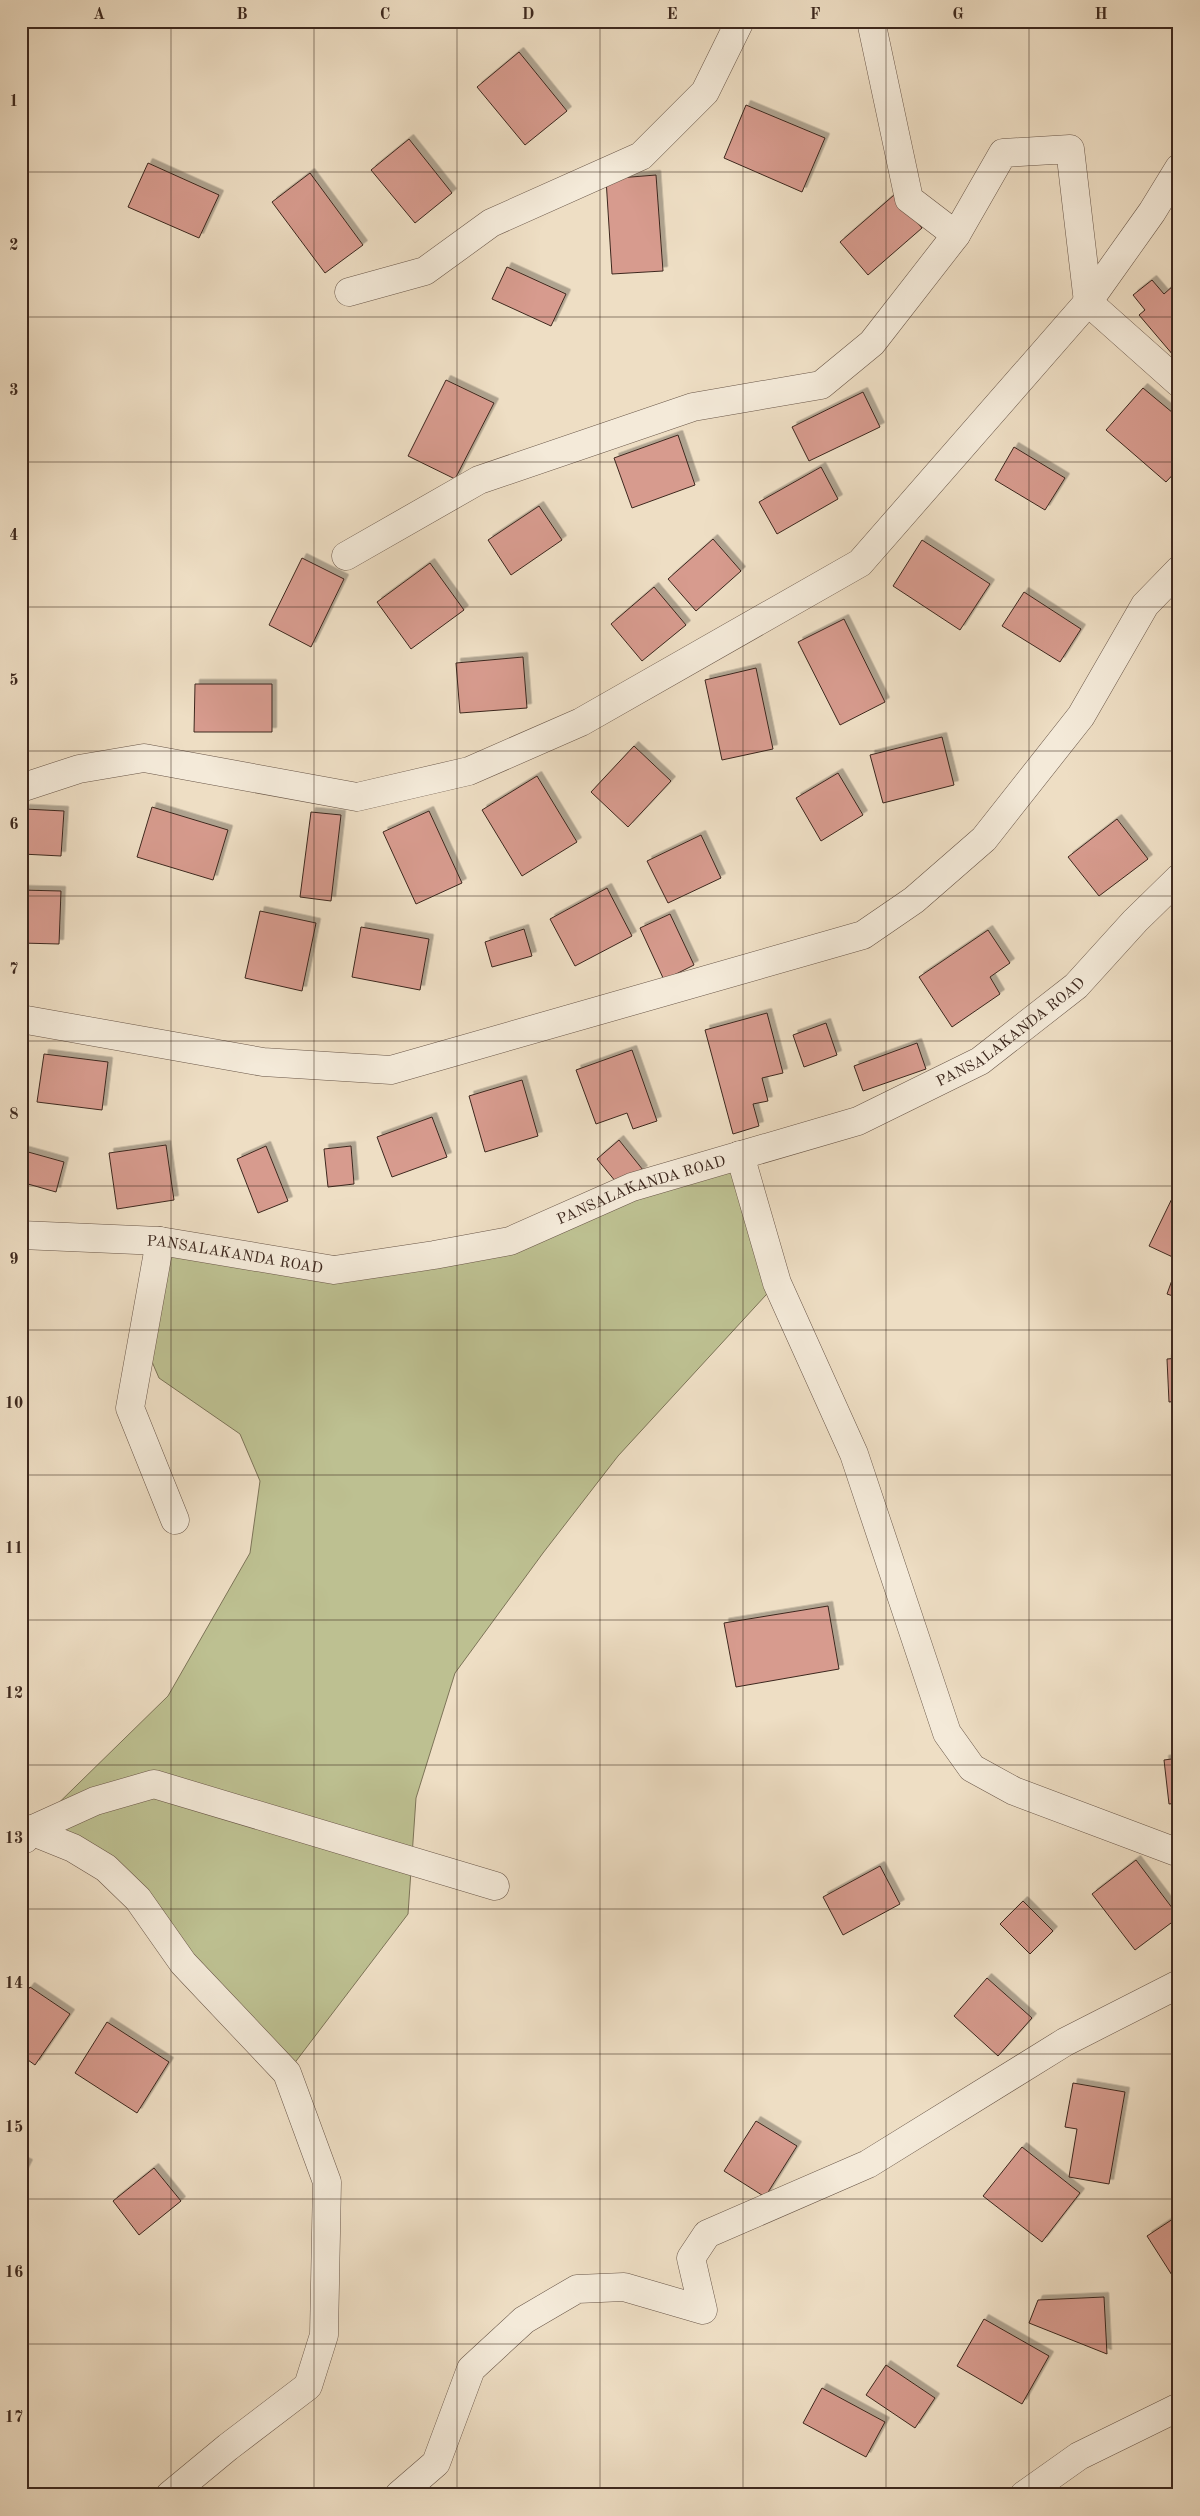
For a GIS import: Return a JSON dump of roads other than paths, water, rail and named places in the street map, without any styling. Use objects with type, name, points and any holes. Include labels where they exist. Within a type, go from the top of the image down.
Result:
[{"type":"street","points":[[349,292],[425,271],[491,223],[641,156],[705,92],[740,21]]},
{"type":"street","points":[[871,21],[909,199],[956,235]]},
{"type":"street","points":[[346,556],[479,480],[693,407],[822,384],[872,343],[956,235],[1002,153],[1070,149],[1088,302],[1179,383]]},
{"type":"street","points":[[21,788],[79,769],[144,758],[357,797],[469,771],[581,722],[860,563],[1088,302],[1152,212],[1179,168]]},
{"type":"street","points":[[21,1019],[263,1062],[391,1070],[863,935],[914,900],[984,839],[1081,716],[1145,605],[1179,570]]},
{"type":"street","name":"PANSALAKANDA ROAD","points":[[21,1234],[160,1241],[334,1270],[424,1257],[510,1241],[632,1187],[858,1121],[980,1062],[1076,986],[1135,921],[1179,878]]},
{"type":"street","points":[[740,1155],[777,1283],[854,1454],[947,1733],[972,1768],[1014,1791],[1179,1853]]},
{"type":"street","points":[[160,1241],[130,1408],[175,1520]]},
{"type":"street","points":[[25,1834],[96,1801],[154,1784],[495,1886]]},
{"type":"street","points":[[25,1834],[73,1848],[106,1868],[138,1899],[190,1970],[287,2073],[327,2182],[324,2335],[308,2386],[228,2447],[170,2495]]},
{"type":"street","points":[[399,2495],[436,2463],[471,2369],[524,2320],[577,2289],[624,2287],[703,2310],[691,2258],[707,2234],[868,2164],[1065,2042],[1179,1984]]},
{"type":"street","points":[[1024,2495],[1078,2456],[1179,2407]]}]
